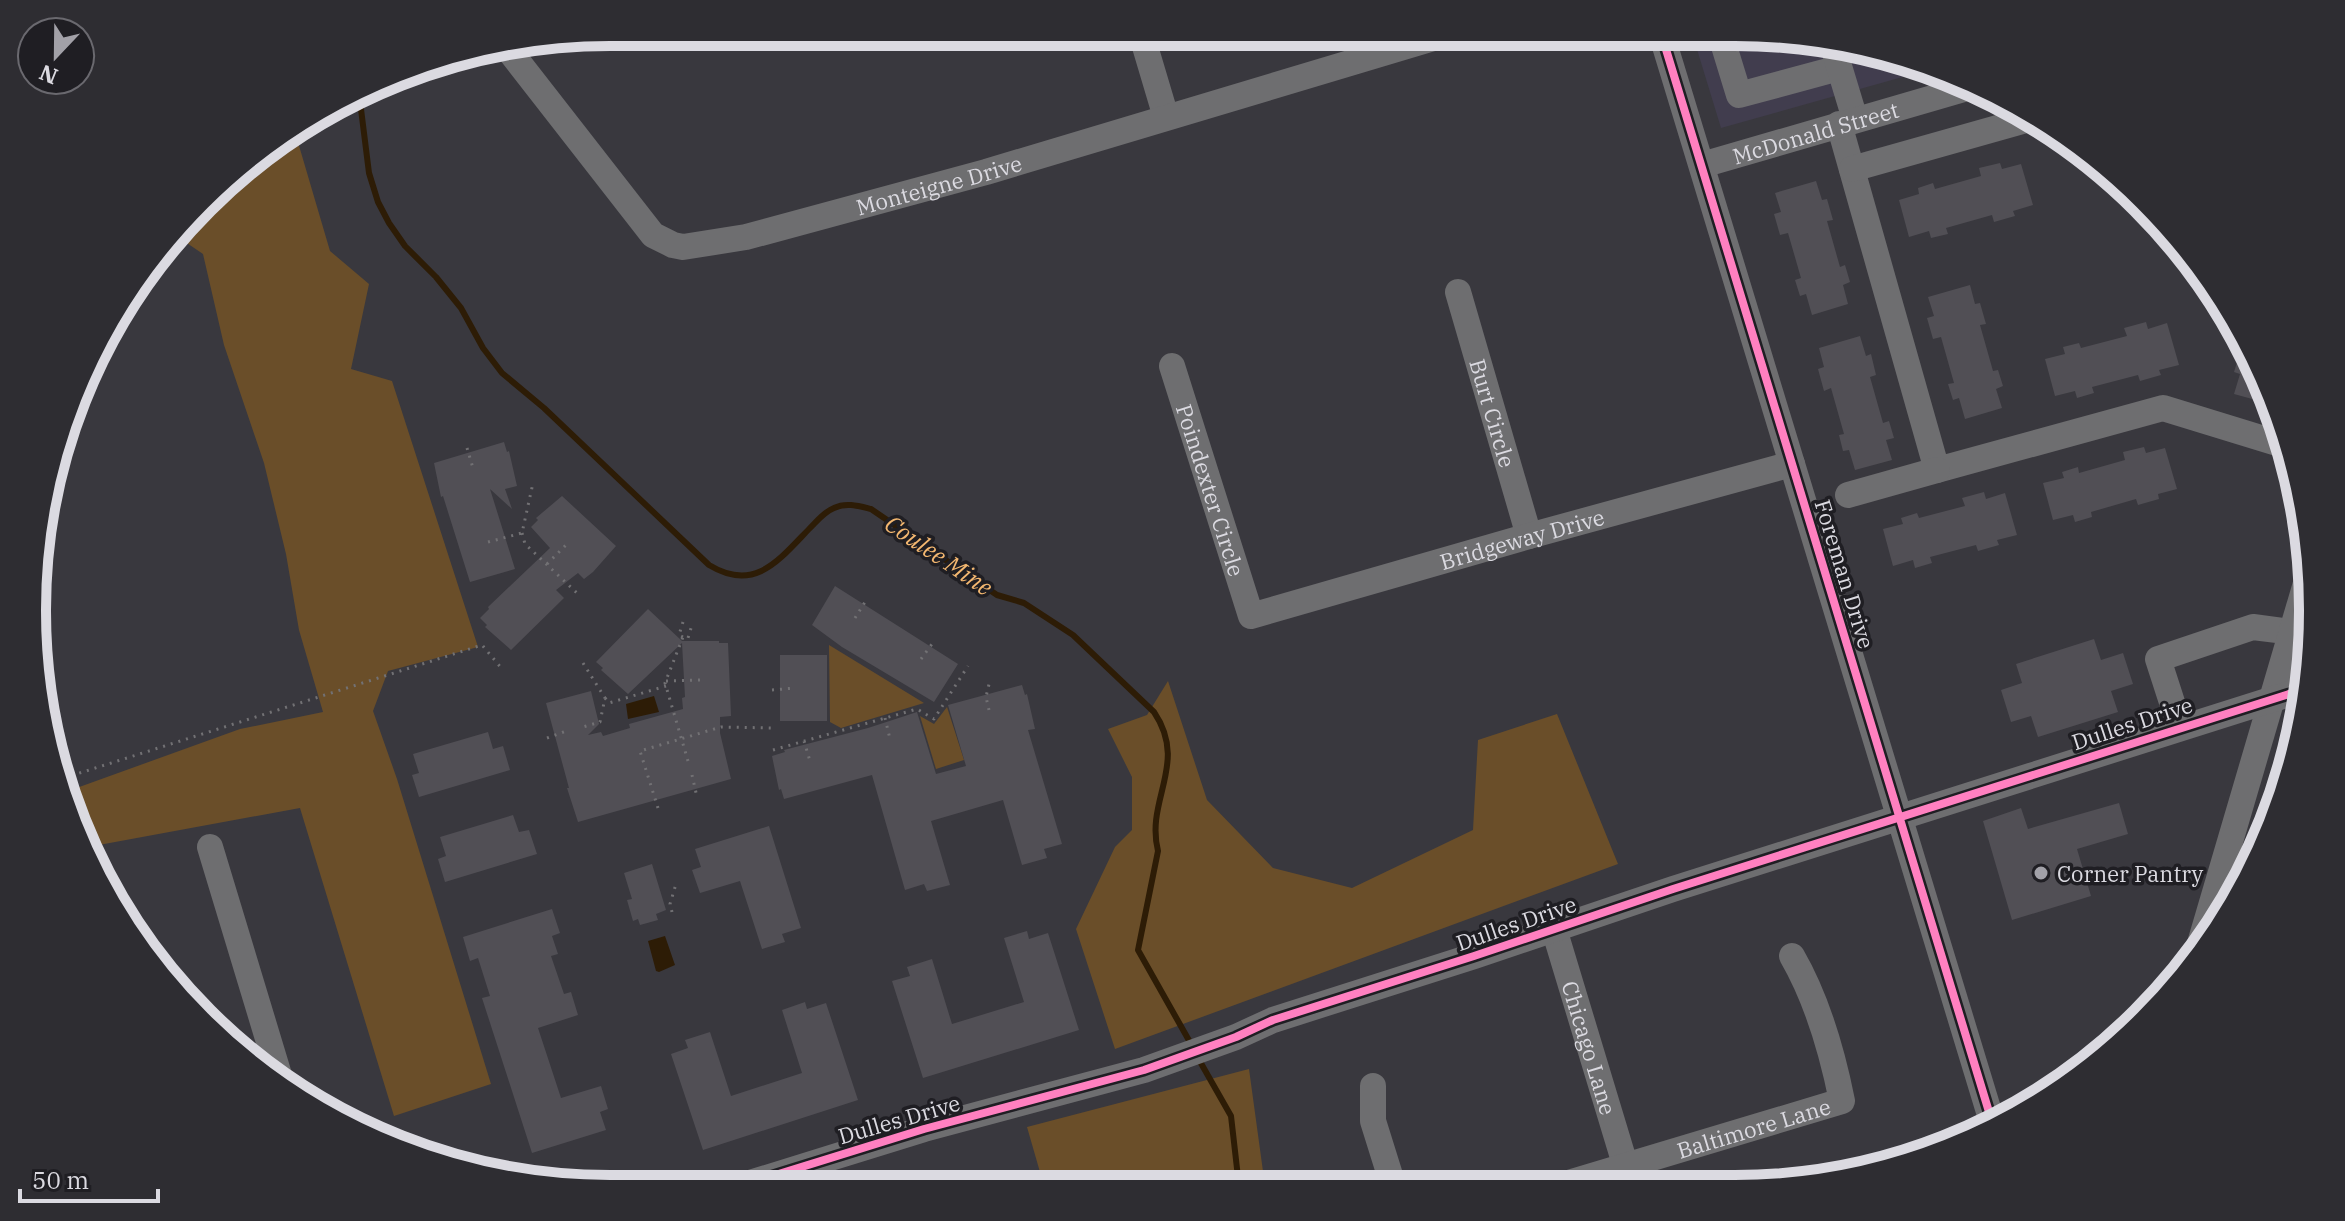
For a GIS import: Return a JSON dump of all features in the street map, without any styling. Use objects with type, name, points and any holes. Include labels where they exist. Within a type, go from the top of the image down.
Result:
[{"type":"street","points":[[1145,46],[1166,117]]},
{"type":"street","name":"Monteigne Drive","points":[[513,55],[645,225],[662,241],[683,247],[746,237],[986,172],[1166,117],[1376,46]]},
{"type":"street","name":"Foreman Drive","points":[[1665,46],[1990,1114]]},
{"type":"street","points":[[1724,46],[1739,95],[1835,55]]},
{"type":"street","points":[[1836,56],[1852,169],[1937,470]]},
{"type":"street","name":"McDonald Street","points":[[1702,165],[1956,91]]},
{"type":"street","points":[[1852,169],[2018,122]]},
{"type":"street","name":"Burt Circle","points":[[1458,292],[1529,536]]},
{"type":"street","name":"Poindexter Circle","points":[[1172,366],[1251,616]]},
{"type":"street","points":[[1848,495],[2163,408],[2273,442]]},
{"type":"street","name":"Bridgeway Drive","points":[[1251,616],[1792,464]]},
{"type":"street","points":[[2223,894],[2272,698],[2299,608]]},
{"type":"street","points":[[2180,727],[2158,659],[2253,627],[2292,632]]},
{"type":"street","name":"Dulles Drive","points":[[776,1175],[924,1129],[1144,1070],[1236,1037],[1273,1020],[2293,692]]},
{"type":"street","points":[[210,847],[276,1064]]},
{"type":"street","name":"Chicago Lane","points":[[1554,929],[1625,1164]]},
{"type":"street","name":"Baltimore Lane","points":[[1592,1175],[1842,1101],[1836,1070],[1810,987],[1792,956]]},
{"type":"street","points":[[1373,1086],[1373,1121],[1390,1175]]},
{"type":"path","points":[[467,448],[473,468]]},
{"type":"path","points":[[533,483],[522,533],[525,544],[578,594]]},
{"type":"path","points":[[488,542],[522,533]]},
{"type":"path","points":[[547,564],[569,542]]},
{"type":"path","points":[[855,618],[865,602]]},
{"type":"path","points":[[683,622],[679,635],[683,637],[688,638],[692,625]]},
{"type":"path","points":[[683,637],[666,684],[688,761]]},
{"type":"path","points":[[921,659],[932,644]]},
{"type":"path","points":[[71,776],[482,645],[503,670]]},
{"type":"path","points":[[583,663],[609,703],[666,684],[700,680]]},
{"type":"path","points":[[773,750],[917,709],[934,719],[968,666]]},
{"type":"path","points":[[989,710],[986,697],[990,680]]},
{"type":"path","points":[[772,690],[795,688]]},
{"type":"path","points":[[583,727],[600,722],[605,698]]},
{"type":"path","points":[[885,718],[890,739]]},
{"type":"path","points":[[658,808],[640,751],[721,727],[773,728]]},
{"type":"path","points":[[547,738],[569,730]]},
{"type":"path","points":[[804,741],[810,761]]},
{"type":"path","points":[[692,775],[697,797]]},
{"type":"path","points":[[672,912],[670,904],[676,884]]},
{"type":"shaded area","points":[[1696,46],[1808,51],[1881,65],[1911,75],[1721,128]]},
{"type":"shaded area","points":[[298,141],[330,251],[369,284],[351,369],[392,381],[478,647],[388,671],[373,711],[491,1084],[394,1116],[300,808],[97,845],[75,789],[240,729],[323,712],[299,630],[286,554],[264,463],[224,345],[203,254],[184,241],[238,186]]},
{"type":"shaded area","points":[[829,645],[924,703],[841,728],[830,722]]},
{"type":"shaded area","points":[[1168,681],[1207,800],[1273,868],[1352,888],[1473,830],[1478,740],[1557,714],[1618,864],[1115,1049],[1076,929],[1115,847],[1132,830],[1132,777],[1108,729],[1147,715]]},
{"type":"shaded area","points":[[654,696],[659,712],[628,719],[626,704]]},
{"type":"shaded area","points":[[947,707],[964,760],[936,769],[920,716],[934,724]]},
{"type":"shaded area","points":[[665,936],[675,965],[659,972],[656,971],[648,941]]},
{"type":"shaded area","points":[[1249,1069],[1263,1175],[1041,1175],[1027,1127]]},
{"type":"building","points":[[2000,163],[2002,169],[2021,164],[2033,205],[2013,211],[2015,216],[1994,222],[1992,215],[1946,228],[1948,234],[1931,238],[1929,231],[1909,237],[1899,200],[1919,194],[1918,188],[1933,183],[1935,189],[1981,176],[1979,168]]},
{"type":"building","points":[[1816,181],[1822,200],[1827,199],[1833,220],[1827,221],[1840,267],[1845,265],[1850,282],[1843,285],[1848,304],[1812,315],[1806,294],[1800,296],[1795,280],[1801,278],[1788,233],[1780,235],[1774,214],[1781,212],[1775,193]]},
{"type":"building","points":[[1970,285],[1975,304],[1980,303],[1986,324],[1980,325],[1993,371],[1998,370],[2003,386],[1996,389],[2002,408],[1965,419],[1959,398],[1953,400],[1948,384],[1954,383],[1941,337],[1933,339],[1927,318],[1934,316],[1928,297]]},
{"type":"building","points":[[2146,322],[2148,329],[2167,323],[2179,365],[2159,370],[2161,375],[2140,381],[2138,375],[2092,387],[2094,393],[2077,398],[2075,391],[2055,396],[2045,359],[2065,354],[2063,347],[2079,343],[2081,348],[2127,336],[2124,328]]},
{"type":"building","points":[[1860,336],[1866,356],[1871,354],[1876,375],[1870,377],[1883,423],[1889,421],[1894,438],[1886,440],[1892,460],[1855,470],[1849,450],[1843,451],[1839,435],[1844,434],[1831,388],[1824,391],[1818,369],[1824,367],[1819,348]]},
{"type":"building","points":[[2239,357],[2259,401],[2234,394],[2240,374],[2234,372]]},
{"type":"building","points":[[504,442],[517,486],[505,489],[512,509],[490,489],[515,569],[470,582],[441,497],[434,463]]},
{"type":"building","points":[[2144,447],[2146,453],[2165,448],[2177,489],[2158,494],[2159,499],[2138,505],[2136,499],[2091,512],[2092,517],[2075,522],[2073,515],[2053,520],[2043,483],[2064,478],[2062,472],[2078,467],[2079,473],[2125,460],[2123,452]]},
{"type":"building","points":[[1984,492],[1986,499],[2005,493],[2017,535],[1997,540],[1999,545],[1978,551],[1976,545],[1930,557],[1932,563],[1915,568],[1913,560],[1893,566],[1883,529],[1903,524],[1901,518],[1917,513],[1919,518],[1965,506],[1962,498]]},
{"type":"building","points":[[562,496],[616,546],[584,579],[578,573],[556,590],[564,598],[511,650],[485,627],[487,625],[480,618],[550,548],[531,527],[538,520],[536,518]]},
{"type":"building","points":[[835,586],[958,664],[934,702],[842,647],[812,625]]},
{"type":"building","points":[[648,609],[682,641],[728,643],[731,716],[720,717],[720,733],[731,779],[578,822],[546,703],[591,691],[599,724],[588,735],[601,732],[603,736],[630,728],[629,724],[683,709],[682,643],[628,694],[596,662]]},
{"type":"building","points":[[2094,639],[2101,660],[2123,653],[2133,684],[2111,691],[2118,712],[2038,737],[2031,716],[2011,722],[2001,690],[2022,683],[2016,664]]},
{"type":"building","points":[[780,655],[827,655],[827,721],[780,721]]},
{"type":"building","points":[[1022,685],[1035,729],[1028,730],[1062,844],[1044,849],[1047,858],[1022,865],[1003,800],[931,821],[950,885],[927,891],[924,884],[905,890],[872,775],[784,799],[779,790],[772,756],[917,712],[936,774],[966,766],[948,705]]},
{"type":"building","points":[[488,732],[493,749],[503,746],[510,770],[419,797],[412,775],[419,773],[413,754]]},
{"type":"building","name":"Corner Pantry","points":[[2119,803],[2128,834],[2077,849],[2091,896],[2012,920],[1983,821],[2021,808],[2028,829]]},
{"type":"building","points":[[513,815],[519,832],[529,830],[537,854],[445,882],[438,859],[446,856],[440,837]]},
{"type":"building","points":[[769,826],[801,928],[782,934],[785,942],[762,949],[740,881],[700,893],[692,870],[701,867],[695,849]]},
{"type":"building","points":[[652,864],[666,910],[656,914],[658,920],[640,925],[638,919],[633,921],[627,900],[632,899],[624,873]]},
{"type":"building","points":[[552,909],[560,933],[552,936],[558,954],[551,956],[564,994],[571,992],[578,1015],[538,1028],[561,1098],[601,1086],[608,1109],[600,1112],[606,1130],[532,1153],[482,998],[490,996],[478,958],[470,961],[463,937]]},
{"type":"building","points":[[1027,931],[1029,939],[1048,933],[1079,1030],[923,1078],[892,981],[910,976],[907,967],[932,959],[952,1024],[1024,1002],[1004,938]]},
{"type":"building","points":[[805,1002],[807,1009],[826,1003],[858,1100],[703,1150],[671,1054],[688,1048],[685,1040],[710,1032],[731,1096],[802,1073],[782,1010]]},
{"type":"waterway","name":"Coulee Mine","points":[[359,105],[369,173],[378,202],[405,246],[461,308],[483,348],[502,373],[544,408],[709,565],[725,573],[740,576],[753,574],[777,561],[830,510],[848,505],[871,509],[997,595],[1024,603],[1073,635],[1154,712],[1164,731],[1168,748],[1167,765],[1157,815],[1158,851],[1138,950],[1191,1044]]},
{"type":"waterway","name":"Coulee Mine","points":[[1198,1058],[1231,1116],[1238,1175]]},
{"type":"cycle path","points":[[1665,46],[1990,1114]]},
{"type":"cycle path","points":[[776,1175],[924,1129],[1144,1070],[1236,1037],[1273,1020],[1673,889],[2293,693]]},
{"type":"place","name":"Corner Pantry","points":[[2041,873]]}]
